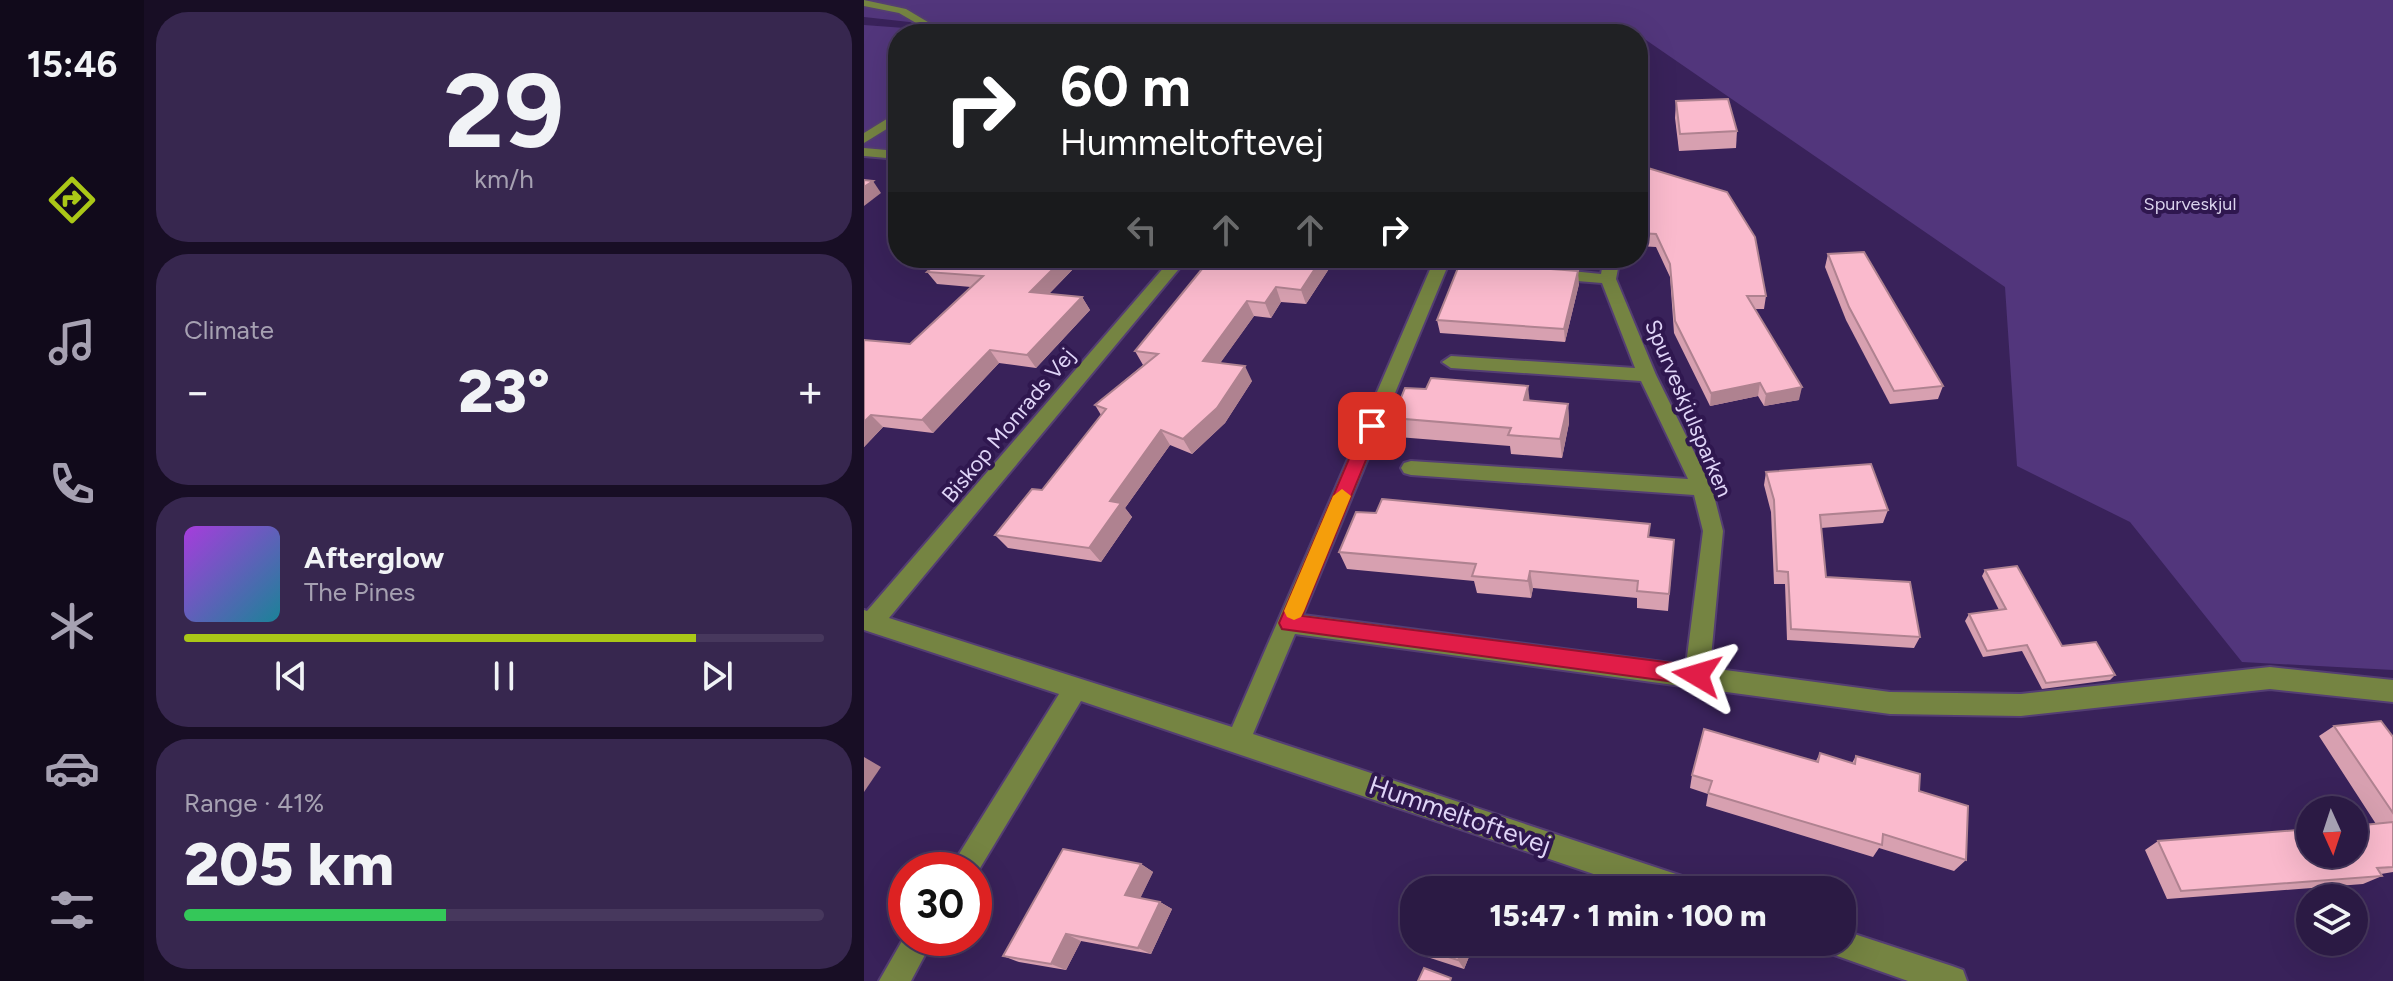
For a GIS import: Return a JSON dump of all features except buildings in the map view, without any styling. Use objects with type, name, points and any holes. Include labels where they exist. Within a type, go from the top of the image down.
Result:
[{"type":"street","points":[[864,3],[902,11],[925,24]]},
{"type":"street","points":[[864,139],[888,123]]},
{"type":"street","points":[[864,152],[888,154]]},
{"type":"street","name":"Biskop Monrads Vej","points":[[868,621],[1171,268]]},
{"type":"street","points":[[1238,741],[1439,268]]},
{"type":"street","points":[[1531,273],[1608,279],[1610,268]]},
{"type":"street","name":"Spurveskjulsparken","points":[[1608,279],[1647,375],[1702,488],[1713,531],[1697,675]]},
{"type":"street","points":[[1451,362],[1647,375]]},
{"type":"street","points":[[1411,468],[1702,488]]},
{"type":"street","name":"Hummeltoftevej","points":[[868,621],[1640,876]]},
{"type":"street","points":[[1289,623],[1890,703],[2021,705],[2270,678],[2393,691]]},
{"type":"street","points":[[974,852],[1075,689]]},
{"type":"street","points":[[1856,949],[1952,981]]},
{"type":"street","points":[[894,981],[909,956]]},
{"type":"green space","name":"Spurveskjul","points":[[864,0],[2393,0],[2393,670],[2242,662],[2130,522],[2017,466],[2005,287],[1648,41],[1648,24],[928,24],[864,17]]},
{"type":"green space","points":[[864,25],[888,27],[888,149],[864,147]]},
{"type":"slow traffic","points":[[1294,611],[1342,496]]},
{"type":"route","points":[[1372,426],[1289,623],[1697,675]]}]
